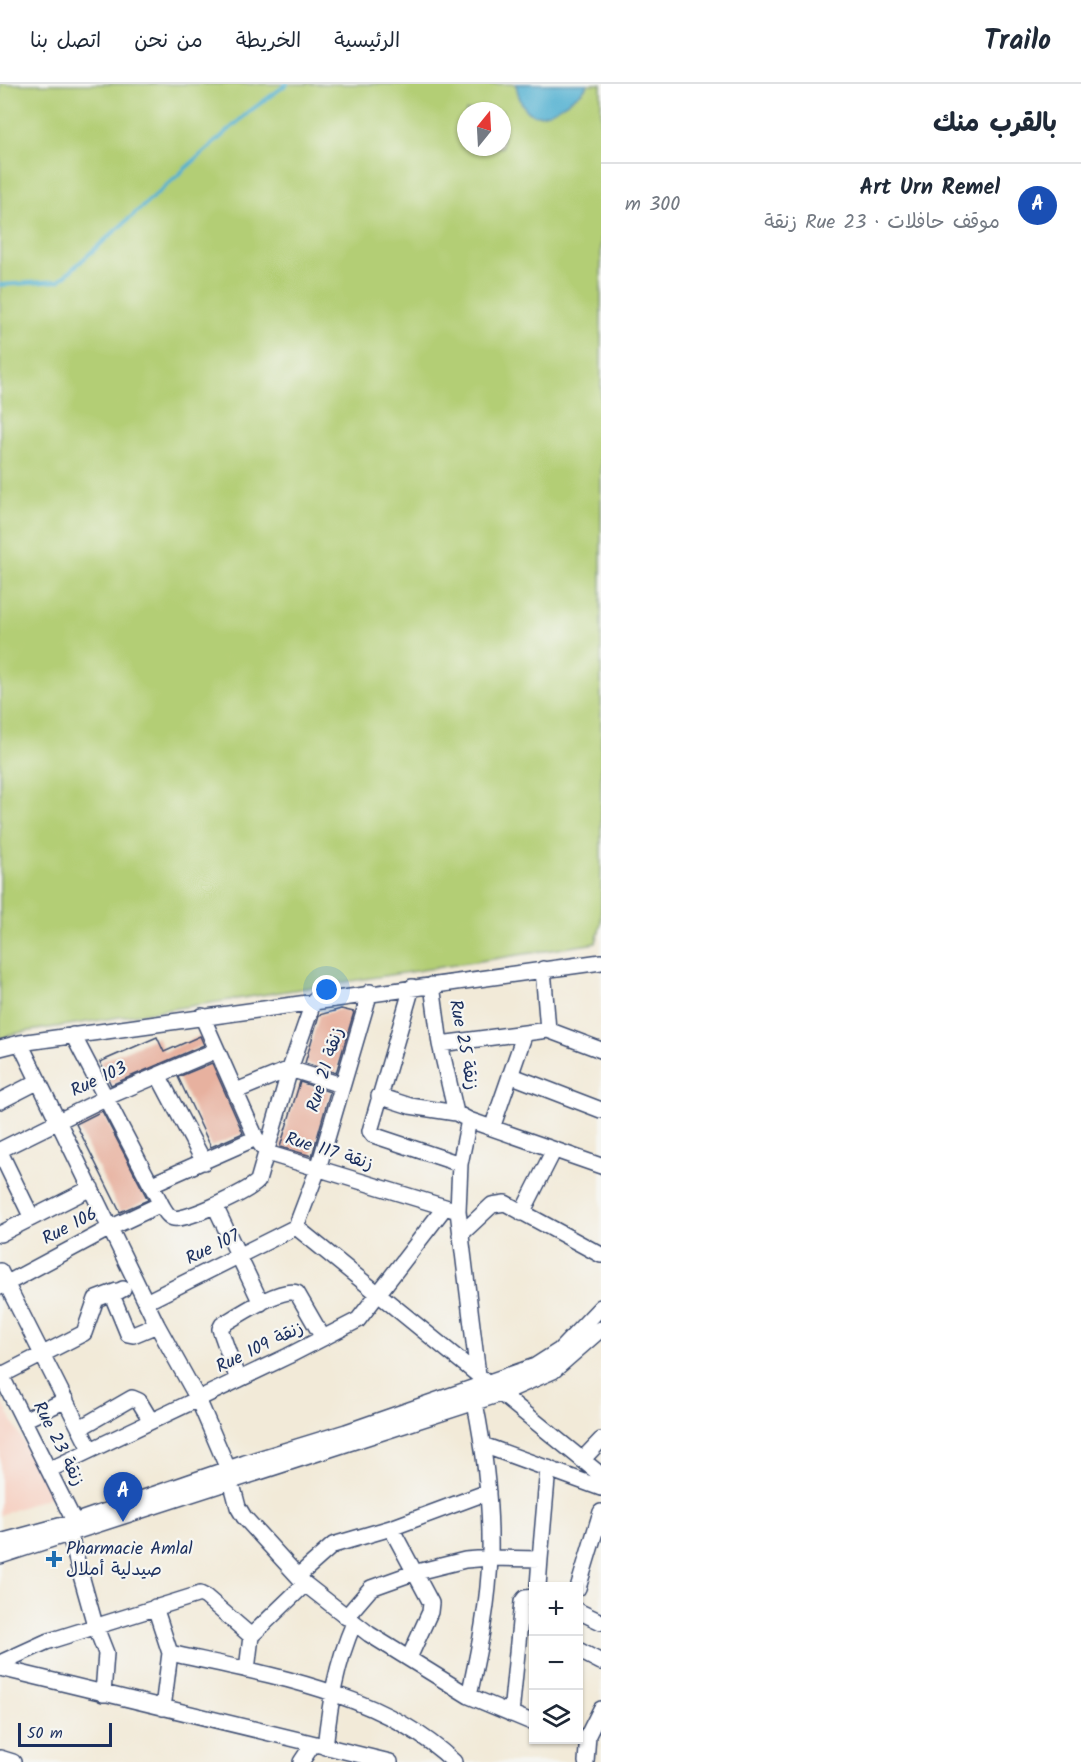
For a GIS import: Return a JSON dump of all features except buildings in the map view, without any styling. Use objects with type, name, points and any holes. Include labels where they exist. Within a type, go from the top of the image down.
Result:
[{"type":"street","points":[[0,1048],[20,1042],[601,962]]},
{"type":"street","points":[[543,969],[548,1030]]},
{"type":"street","name":"Rue 25 زنقة","points":[[432,985],[440,1044],[463,1116]]},
{"type":"street","points":[[412,987],[379,1096],[371,1133],[460,1164]]},
{"type":"street","name":"Rue 21 زنقة","points":[[296,1227],[318,1169],[370,992]]},
{"type":"street","points":[[73,1035],[107,1096],[161,1204],[169,1216],[178,1219],[215,1206],[254,1185],[261,1176],[290,1069],[314,1000]]},
{"type":"street","name":"Rue 117 زنقة","points":[[202,1016],[256,1138],[267,1153],[451,1209]]},
{"type":"street","points":[[440,1044],[548,1030],[601,1050]]},
{"type":"street","points":[[492,1128],[525,1033]]},
{"type":"street","points":[[20,1042],[136,1283],[198,1399],[230,1476],[244,1517],[302,1580],[350,1620],[469,1696],[529,1722]]},
{"type":"street","name":"Rue 103","points":[[0,1151],[107,1096],[217,1050]]},
{"type":"street","points":[[236,1091],[290,1069],[341,1085]]},
{"type":"street","points":[[158,1075],[204,1162]]},
{"type":"street","points":[[510,1075],[601,1110]]},
{"type":"street","points":[[0,1101],[39,1081]]},
{"type":"street","points":[[379,1096],[410,1106],[463,1116],[601,1166]]},
{"type":"street","points":[[463,1116],[460,1164],[451,1209],[460,1235],[483,1379]]},
{"type":"street","points":[[152,1185],[256,1138]]},
{"type":"street","points":[[522,1213],[554,1150]]},
{"type":"street","points":[[0,1151],[32,1218]]},
{"type":"street","points":[[0,1234],[90,1188]]},
{"type":"street","points":[[460,1235],[494,1203],[505,1203],[601,1255]]},
{"type":"street","name":"Rue 106","points":[[2,1281],[161,1204]]},
{"type":"street","points":[[215,1206],[261,1303]]},
{"type":"street","name":"Rue 109 زنقة","points":[[49,1470],[358,1320],[451,1209]]},
{"type":"street","points":[[296,1227],[601,1475]]},
{"type":"street","name":"Rue 107","points":[[146,1302],[296,1227]]},
{"type":"street","points":[[2,1281],[43,1353],[90,1449]]},
{"type":"street","points":[[0,1375],[84,1334],[96,1299],[136,1283]]},
{"type":"street","points":[[117,1291],[112,1295],[113,1300],[128,1334],[133,1335],[157,1325]]},
{"type":"street","points":[[238,1380],[220,1329],[222,1325],[261,1303],[288,1292],[297,1293],[323,1338]]},
{"type":"street","points":[[0,1556],[230,1476],[483,1379],[549,1358],[572,1339],[601,1306]]},
{"type":"street","points":[[230,1476],[500,1394],[553,1371],[601,1329]]},
{"type":"street","name":"Rue 23 زنقة","points":[[0,1375],[49,1470],[74,1530],[95,1626],[107,1662],[103,1694]]},
{"type":"street","points":[[80,1428],[132,1398],[139,1401],[151,1421]]},
{"type":"street","points":[[24,1420],[66,1400]]},
{"type":"street","points":[[469,1696],[479,1647],[490,1558],[488,1492],[483,1445],[475,1403]]},
{"type":"street","points":[[582,1460],[601,1440]]},
{"type":"street","points":[[483,1445],[601,1488]]},
{"type":"street","points":[[538,1582],[548,1468]]},
{"type":"street","points":[[247,1670],[251,1636],[333,1545],[391,1528],[488,1492]]},
{"type":"street","points":[[581,1582],[591,1553],[591,1538],[601,1512]]},
{"type":"street","points":[[391,1528],[429,1599],[431,1608],[409,1658]]},
{"type":"street","points":[[0,1542],[74,1530]]},
{"type":"street","points":[[302,1762],[319,1746],[350,1620],[371,1588],[414,1572],[465,1560],[540,1559]]},
{"type":"street","points":[[0,1663],[46,1642],[155,1607],[203,1595],[251,1636]]},
{"type":"street","points":[[511,1714],[526,1634],[524,1599],[529,1598]]},
{"type":"street","points":[[155,1607],[170,1653],[163,1708]]},
{"type":"street","points":[[583,1613],[601,1622]]},
{"type":"street","points":[[583,1652],[601,1662]]},
{"type":"street","points":[[170,1653],[332,1691],[430,1739],[454,1762]]},
{"type":"street","points":[[0,1668],[390,1762]]},
{"type":"street","points":[[590,1757],[592,1725],[601,1709]]},
{"type":"street","points":[[576,1744],[590,1757]]},
{"type":"street","points":[[0,1758],[13,1762]]},
{"type":"shaded area","points":[[0,1398],[52,1496],[0,1515]]},
{"type":"green space","points":[[0,84],[601,84],[601,923],[596,943],[17,1033],[0,1039]]},
{"type":"water","points":[[516,84],[588,84],[563,105],[553,111],[538,115],[526,110]]},
{"type":"waterway","points":[[0,285],[59,281],[250,111],[287,84]]},
{"type":"place","name":"Art Urn Remel","points":[[123,1522]]},
{"type":"place","name":"Pharmacie Amlal صيدلية أملال","points":[[54,1559]]}]
